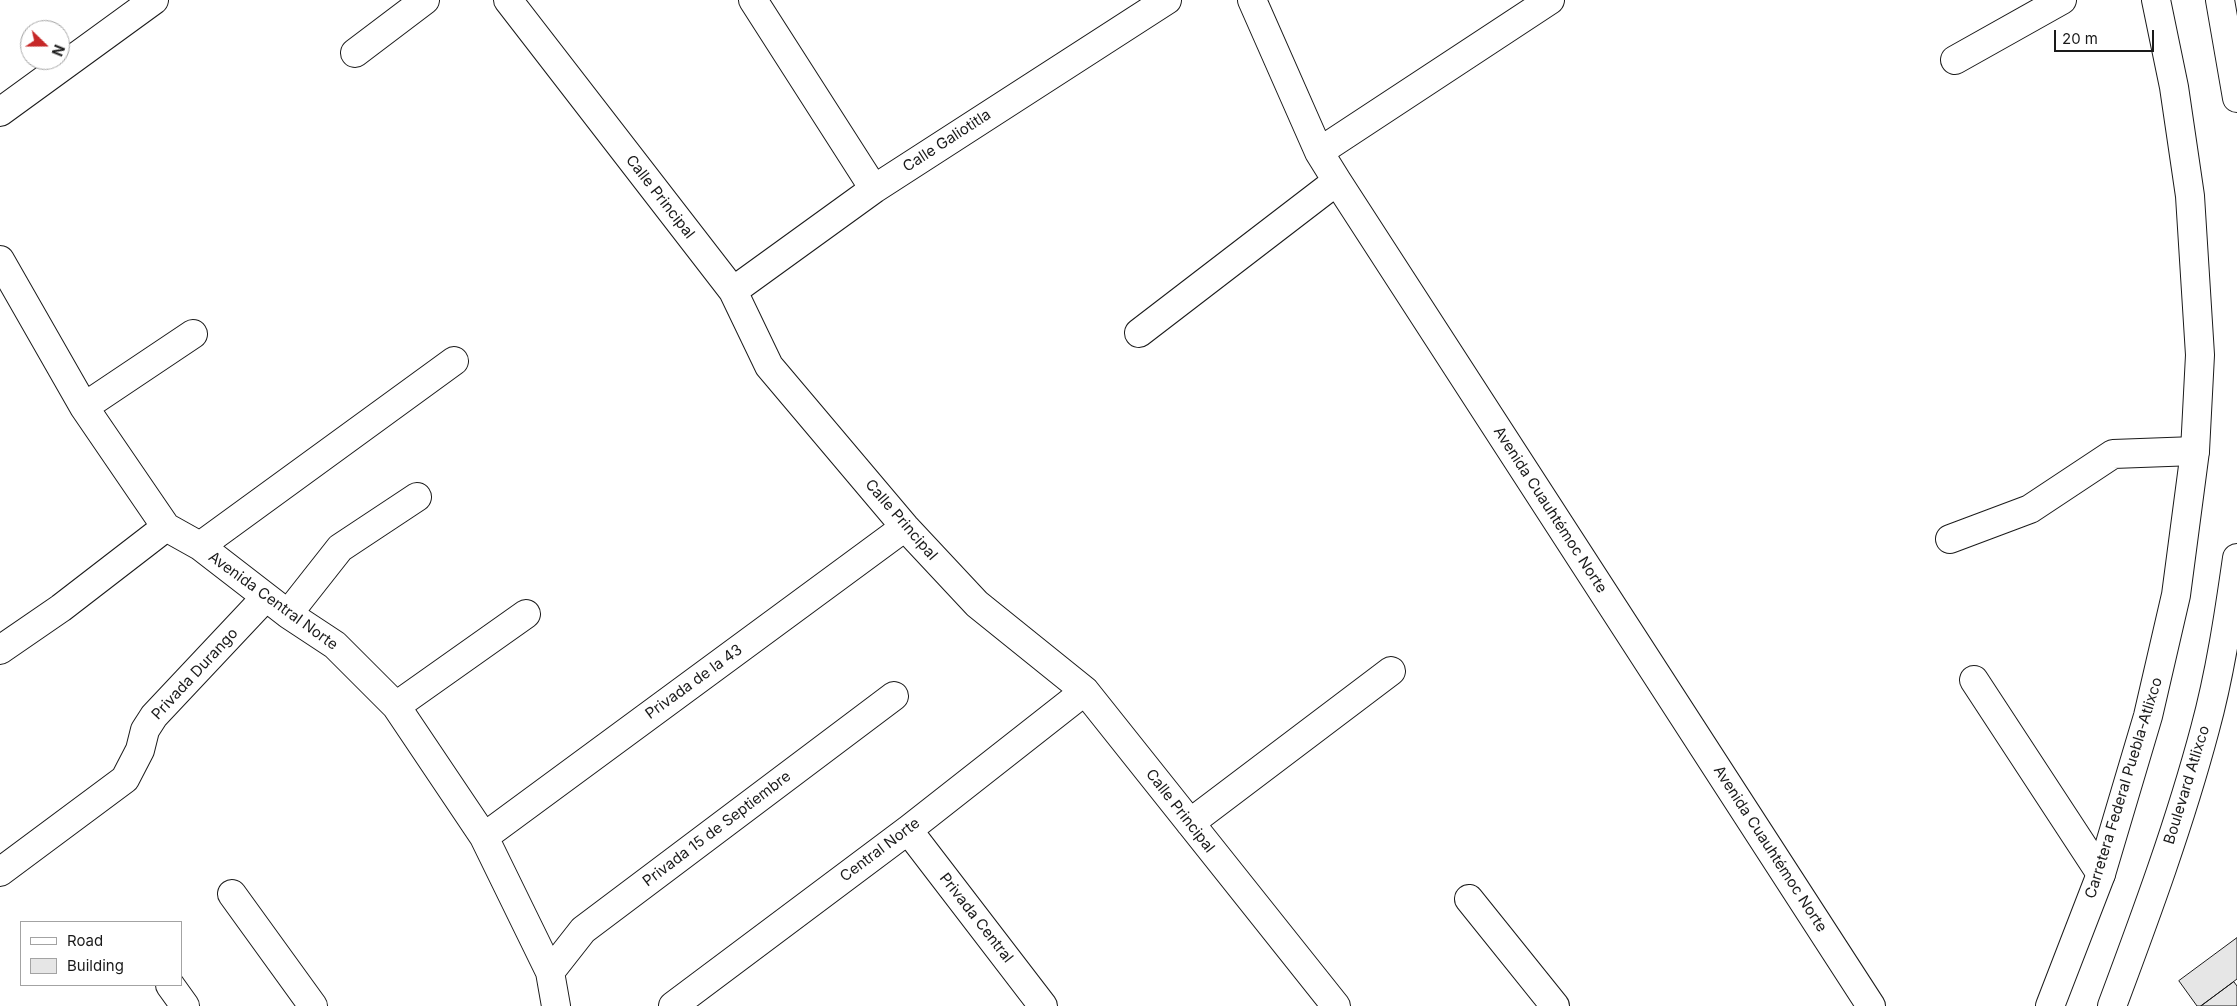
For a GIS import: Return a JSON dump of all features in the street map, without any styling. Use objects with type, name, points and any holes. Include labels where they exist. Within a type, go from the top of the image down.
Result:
[{"type":"street","points":[[0,112],[154,0]]},
{"type":"street","points":[[355,53],[425,0]]},
{"type":"street","name":"Calle Principal","points":[[508,0],[733,291],[769,366],[905,527],[977,604],[1085,691],[1336,1006]]},
{"type":"street","points":[[753,0],[874,189]]},
{"type":"street","name":"Calle Galiotitla","points":[[733,291],[874,189],[1167,0]]},
{"type":"street","name":"Avenida Cuauhtémoc Norte","points":[[1252,0],[1319,152],[1871,1006]]},
{"type":"street","points":[[1319,152],[1550,0]]},
{"type":"street","points":[[1955,60],[2062,0]]},
{"type":"street","name":"Carretera Federal Puebla-Atlixco","points":[[2050,1006],[2101,874],[2148,716],[2176,595],[2195,451],[2200,355],[2190,196],[2174,86],[2156,0]]},
{"type":"street","points":[[2220,0],[2237,98]]},
{"type":"street","points":[[1139,333],[1337,181]]},
{"type":"street","name":"Avenida Central Norte","points":[[0,260],[84,407],[166,527],[200,546],[265,598],[335,644],[396,706],[484,837],[550,972],[556,1006]]},
{"type":"street","points":[[84,407],[193,334]]},
{"type":"street","points":[[200,546],[454,361]]},
{"type":"street","points":[[1950,539],[2030,509],[2114,454],[2195,451]]},
{"type":"street","points":[[288,614],[340,548],[417,497]]},
{"type":"street","points":[[0,650],[61,608],[166,527]]},
{"type":"street","name":"Privada de la 43","points":[[484,837],[905,527]]},
{"type":"street","name":"Boulevard Atlixco","points":[[2112,1006],[2156,888],[2205,728],[2230,604],[2237,558]]},
{"type":"street","name":"Privada Durango","points":[[0,872],[125,779],[140,750],[145,730],[154,716],[265,598]]},
{"type":"street","points":[[396,706],[526,614]]},
{"type":"street","points":[[1190,823],[1391,670]]},
{"type":"street","points":[[1974,680],[2101,874]]},
{"type":"street","name":"Central Norte","points":[[673,1006],[908,830],[1085,691]]},
{"type":"street","name":"Privada 15 de Septiembre","points":[[550,972],[584,930],[894,696]]},
{"type":"street","name":"Privada Central","points":[[908,830],[1043,1006]]},
{"type":"street","points":[[232,894],[313,1006]]},
{"type":"street","points":[[1469,898],[1555,1006]]},
{"type":"street","points":[[171,986],[185,1006]]},
{"type":"building","points":[[2237,938],[2237,979],[2201,1006],[2197,1006],[2179,981]]},
{"type":"building","points":[[2234,982],[2237,986],[2237,1006],[2201,1006]]}]
